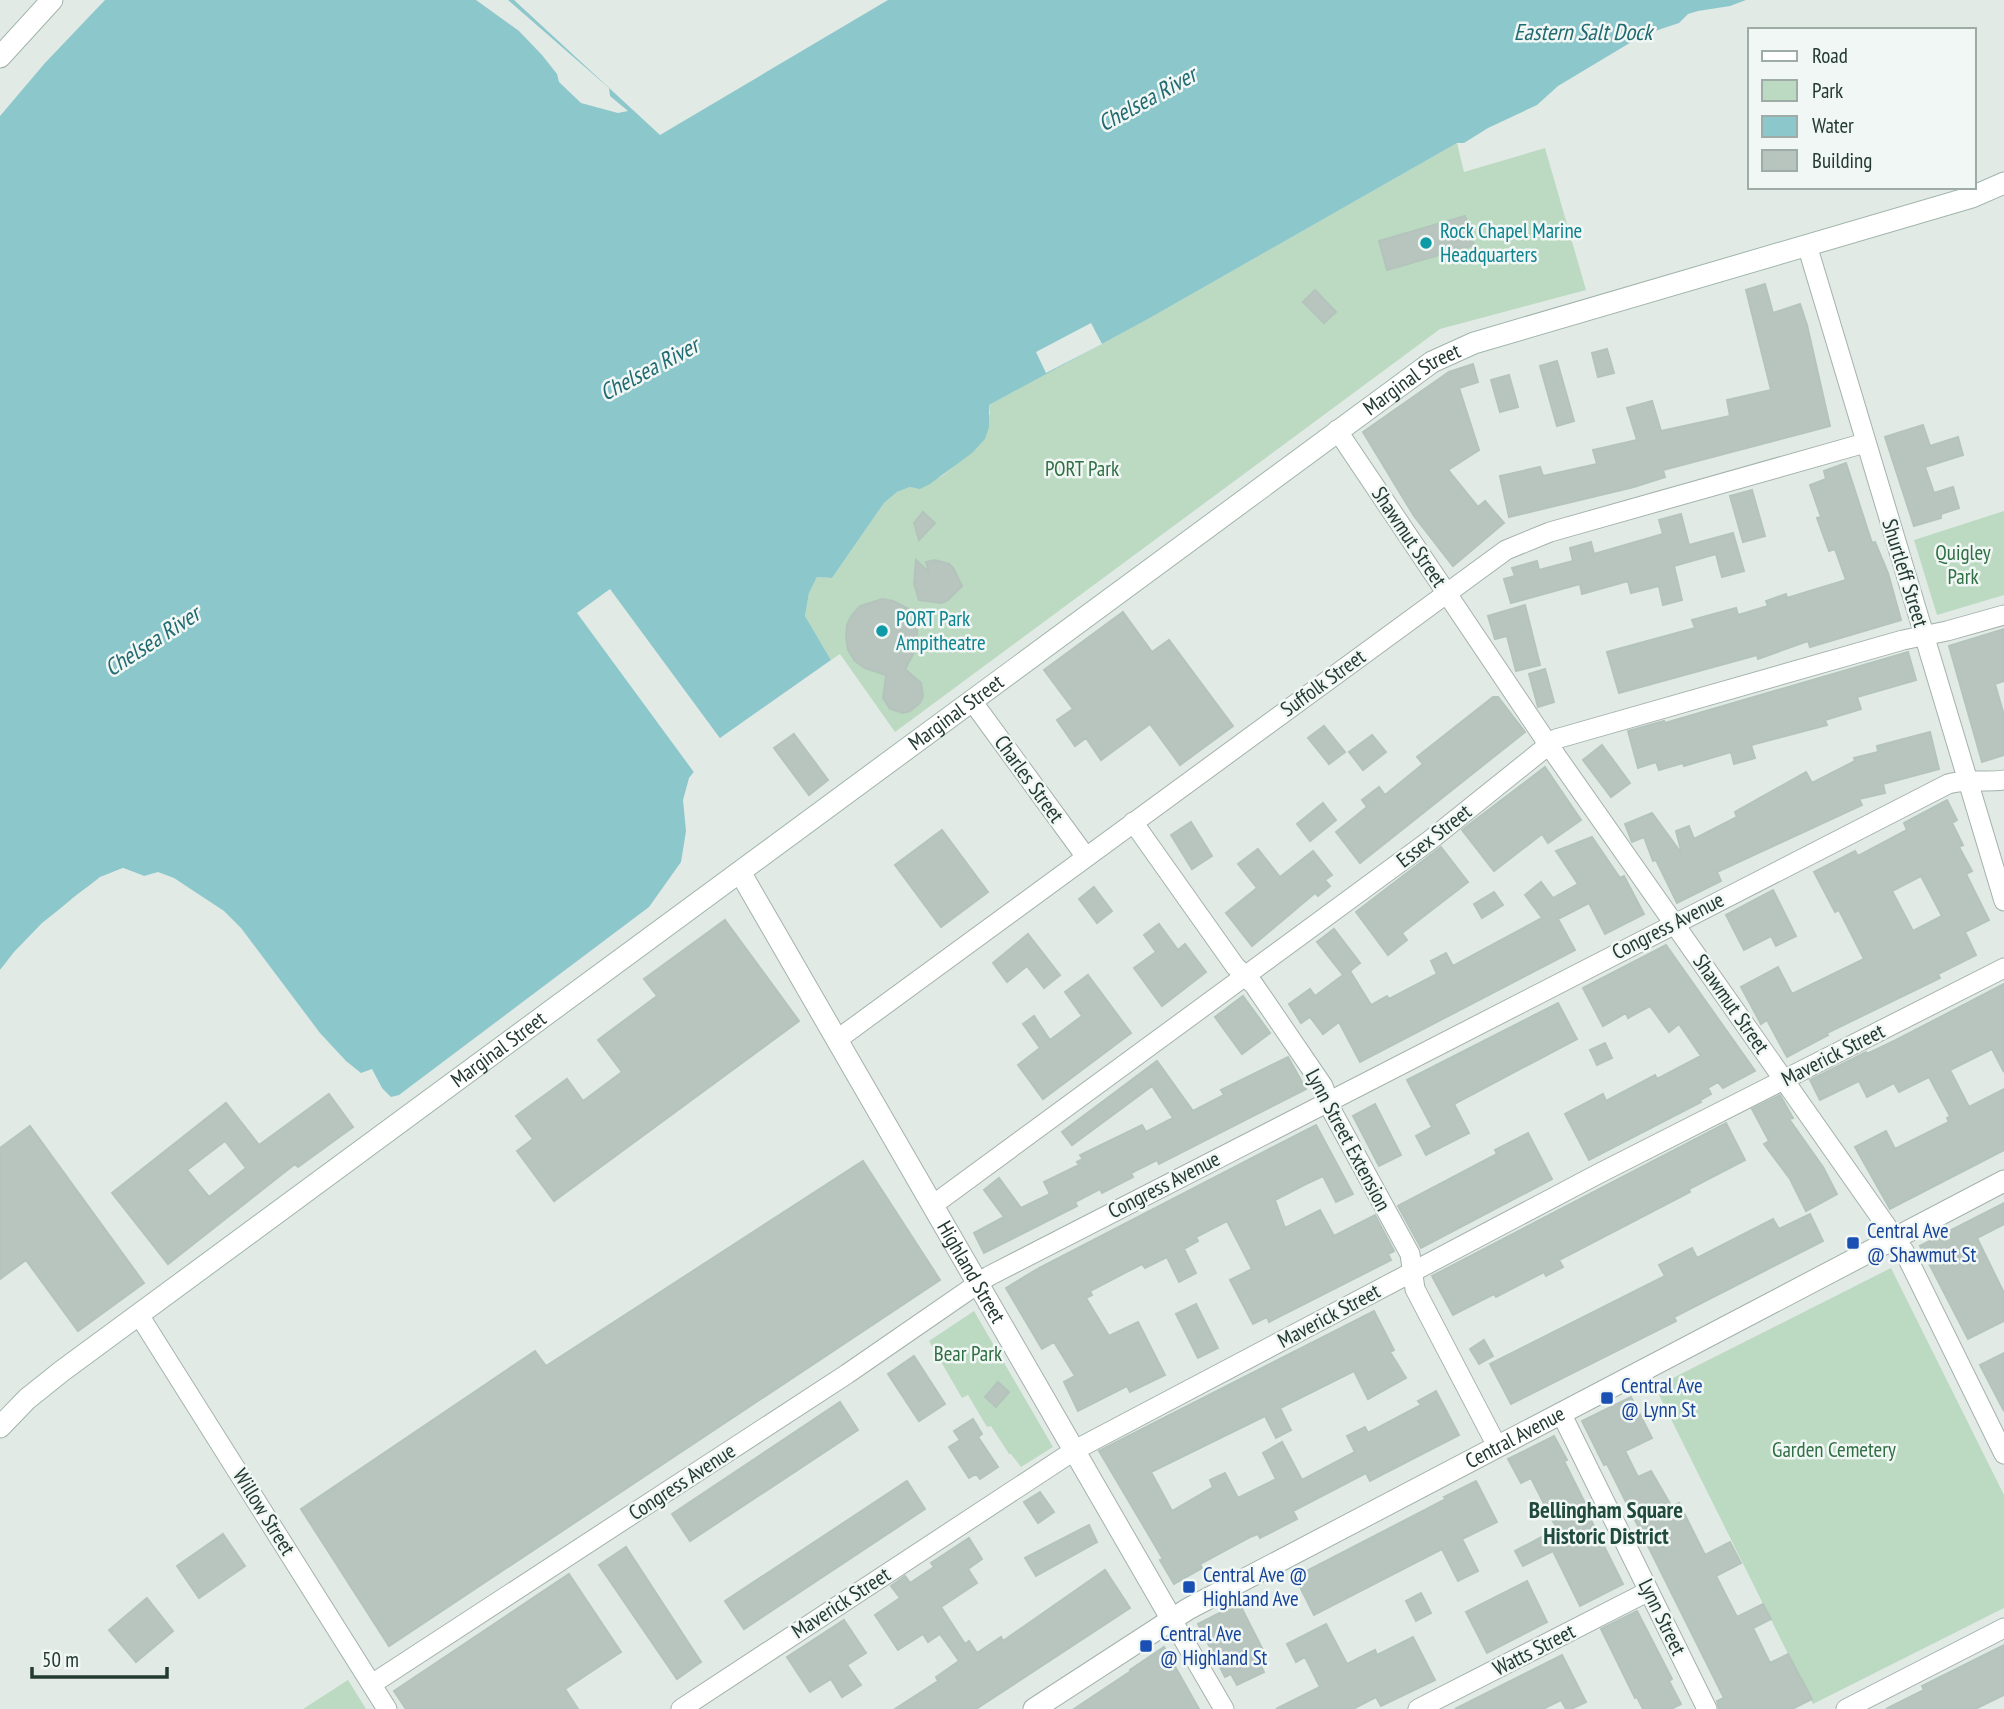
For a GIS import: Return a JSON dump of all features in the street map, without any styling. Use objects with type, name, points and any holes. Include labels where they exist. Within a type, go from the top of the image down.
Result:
[{"type":"main road","points":[[0,57],[52,0]]},
{"type":"main road","name":"Marginal Street","points":[[0,1427],[15,1409],[42,1386],[1414,374],[1453,351],[1972,197],[2004,183]]},
{"type":"main road","name":"Highland Street","points":[[740,872],[1171,1618]]},
{"type":"main road","name":"Central Avenue","points":[[1034,1709],[1171,1618],[2004,1181]]},
{"type":"street","name":"Shurtleff Street","points":[[1807,245],[2004,901]]},
{"type":"street","name":"Shawmut Street","points":[[1337,430],[1548,744],[1895,1238],[1911,1263],[2004,1454]]},
{"type":"street","name":"Suffolk Street","points":[[838,1038],[1499,554],[1535,536],[1865,443]]},
{"type":"street","name":"Essex Street","points":[[933,1205],[1429,841],[1548,744],[1565,735],[2004,615]]},
{"type":"street","name":"Charles Street","points":[[972,701],[1086,857]]},
{"type":"street","name":"Congress Avenue","points":[[372,1685],[847,1374],[979,1283],[1328,1100],[1948,784],[2004,780]]},
{"type":"street","name":"Lynn Street Extension","points":[[1133,822],[1235,966],[1254,985],[1322,1086],[1410,1254],[1415,1289],[1497,1446]]},
{"type":"street","name":"Maverick Street","points":[[681,1709],[1075,1450],[1412,1272],[2004,968]]},
{"type":"street","name":"Willow Street","points":[[139,1315],[387,1709]]},
{"type":"street","name":"Lynn Street","points":[[1561,1413],[1707,1709]]},
{"type":"street","name":"Watts Street","points":[[1418,1709],[1649,1591]]},
{"type":"street","name":"Highland Street","points":[[1171,1618],[1224,1709]]},
{"type":"street","points":[[1846,1709],[2004,1628]]},
{"type":"green space","name":"PORT Park","points":[[1457,143],[1464,172],[1545,148],[1586,290],[1440,329],[895,732],[840,654],[831,660],[805,616],[809,593],[817,577],[832,578],[884,503],[897,492],[910,487],[920,488],[953,467],[990,414],[989,405],[1148,319]]},
{"type":"green space","name":"Quigley Park","points":[[2004,511],[2004,595],[1937,615],[1914,540]]},
{"type":"green space","name":"Garden Cemetery","points":[[1891,1268],[2004,1495],[2004,1608],[1813,1704],[1655,1387]]},
{"type":"green space","name":"Bear Park","points":[[974,1311],[1053,1447],[1021,1467],[991,1426],[987,1427],[968,1395],[962,1398],[929,1341]]},
{"type":"green space","points":[[348,1680],[366,1709],[303,1709]]},
{"type":"water","points":[[105,0],[514,0],[660,135],[888,0],[1746,0],[1688,14],[1679,23],[1643,35],[1558,86],[1537,105],[1488,128],[1464,143],[1457,143],[1148,319],[989,405],[989,427],[985,439],[972,453],[930,484],[920,489],[910,487],[897,492],[884,503],[832,578],[817,577],[809,593],[805,616],[831,660],[720,738],[689,778],[683,800],[686,831],[681,862],[649,907],[399,1095],[391,1097],[382,1088],[372,1069],[361,1073],[320,1033],[241,928],[224,911],[174,878],[158,872],[144,876],[123,868],[105,876],[57,912],[0,970],[0,116],[45,63]]},
{"type":"pier","points":[[476,0],[508,0],[609,88],[610,96],[628,111],[618,113],[581,103],[559,82],[557,74],[519,31]]},
{"type":"pier","points":[[1091,323],[1102,344],[1046,373],[1036,352]]},
{"type":"pier","points":[[610,589],[722,741],[696,775],[577,613]]},
{"type":"pier","points":[[123,868],[144,876],[140,878],[123,871],[102,880],[45,926],[0,974],[0,970],[14,952],[42,923],[100,877]]},
{"type":"building","name":"Rock Chapel Marine Headquarters","points":[[1465,216],[1474,245],[1387,270],[1379,241]]},
{"type":"building","points":[[1765,284],[1773,313],[1800,304],[1830,426],[1663,470],[1665,477],[1634,487],[1509,517],[1500,476],[1540,467],[1543,476],[1597,464],[1593,450],[1637,440],[1627,408],[1652,401],[1661,431],[1730,416],[1727,400],[1771,390],[1746,290]]},
{"type":"building","points":[[1315,290],[1336,312],[1324,323],[1303,302]]},
{"type":"building","points":[[1607,349],[1614,373],[1598,377],[1592,353]]},
{"type":"building","points":[[1557,361],[1574,421],[1557,426],[1540,366]]},
{"type":"building","points":[[1473,364],[1478,382],[1459,388],[1479,450],[1448,470],[1478,507],[1485,501],[1504,523],[1453,566],[1414,516],[1363,432],[1449,372]]},
{"type":"building","points":[[1509,375],[1518,407],[1500,412],[1491,380]]},
{"type":"building","points":[[1923,425],[1930,446],[1958,437],[1963,455],[1925,467],[1934,493],[1953,487],[1959,508],[1941,514],[1941,518],[1914,526],[1885,437]]},
{"type":"building","points":[[1846,463],[1872,543],[1875,542],[1888,573],[1901,620],[1810,647],[1808,641],[1758,659],[1757,655],[1619,693],[1607,652],[1695,628],[1692,620],[1736,608],[1738,615],[1768,606],[1766,601],[1786,594],[1787,598],[1846,580],[1835,549],[1829,551],[1817,518],[1821,517],[1810,485],[1826,479],[1824,471]]},
{"type":"building","points":[[1752,490],[1765,536],[1743,542],[1730,496]]},
{"type":"building","points":[[923,512],[935,523],[919,540],[914,523]]},
{"type":"building","points":[[1681,514],[1689,545],[1733,533],[1744,571],[1722,577],[1716,554],[1674,566],[1682,600],[1663,605],[1659,586],[1631,593],[1628,581],[1582,594],[1580,584],[1511,603],[1504,579],[1515,576],[1512,568],[1537,561],[1539,570],[1573,561],[1570,548],[1591,542],[1594,554],[1663,534],[1659,520]]},
{"type":"building","points":[[916,560],[929,572],[926,562],[935,560],[949,564],[962,586],[942,603],[919,600],[914,584]]},
{"type":"building","name":"PORT Park Ampitheatre","points":[[882,599],[909,609],[917,625],[917,647],[905,669],[921,683],[923,696],[920,703],[903,713],[890,709],[883,698],[886,675],[865,668],[855,661],[848,650],[847,625],[852,615],[860,606]]},
{"type":"building","points":[[1525,605],[1540,665],[1516,671],[1507,636],[1495,639],[1488,616]]},
{"type":"building","points":[[1123,612],[1152,652],[1169,640],[1233,726],[1180,765],[1150,724],[1101,760],[1086,738],[1075,746],[1057,720],[1073,709],[1044,670]]},
{"type":"building","points":[[2004,629],[2004,681],[1995,684],[2004,715],[2004,755],[1982,762],[1949,646]]},
{"type":"building","points":[[1908,652],[1916,680],[1857,697],[1861,709],[1825,720],[1827,725],[1751,745],[1755,758],[1734,764],[1731,752],[1684,766],[1683,763],[1659,770],[1656,762],[1638,768],[1628,731],[1664,721],[1665,723]]},
{"type":"building","points":[[1545,669],[1554,702],[1538,707],[1529,674]]},
{"type":"building","points":[[1493,697],[1498,697],[1525,732],[1360,863],[1336,832],[1367,807],[1362,800],[1379,787],[1385,795],[1423,764],[1417,757]]},
{"type":"building","points":[[1324,726],[1345,752],[1329,764],[1308,738]]},
{"type":"building","points":[[1930,732],[1939,769],[1883,784],[1885,793],[1859,799],[1862,805],[1717,872],[1721,881],[1677,903],[1656,860],[1653,861],[1644,837],[1632,842],[1625,824],[1652,813],[1682,854],[1676,831],[1689,826],[1694,839],[1737,817],[1735,812],[1806,772],[1812,783],[1855,761],[1854,758],[1878,752],[1877,746]]},
{"type":"building","points":[[794,734],[828,780],[809,795],[774,748]]},
{"type":"building","points":[[1372,735],[1386,752],[1363,770],[1349,752]]},
{"type":"building","points":[[1602,745],[1630,783],[1611,797],[1583,760]]},
{"type":"building","points":[[1545,767],[1581,820],[1548,843],[1542,834],[1494,871],[1462,830]]},
{"type":"building","points":[[1947,800],[1957,820],[1952,823],[1963,845],[1959,847],[1972,871],[1966,874],[1989,920],[1965,932],[1976,955],[1938,974],[1940,978],[1827,1033],[1828,1035],[1787,1057],[1767,1020],[1761,1024],[1741,987],[1778,967],[1792,994],[1864,959],[1839,910],[1835,912],[1814,872],[1855,851],[1858,856],[1907,830],[1904,823]],"holes":[[[1921,876],[1942,916],[1913,931],[1892,891]]]},
{"type":"building","points":[[1323,803],[1336,820],[1310,841],[1297,824]]},
{"type":"building","points":[[1191,822],[1212,856],[1192,869],[1171,835]]},
{"type":"building","points":[[942,830],[988,892],[941,927],[895,865]]},
{"type":"building","points":[[1592,837],[1620,878],[1624,876],[1644,914],[1605,934],[1589,903],[1558,919],[1575,950],[1360,1062],[1339,1022],[1323,1034],[1310,1017],[1301,1023],[1289,1004],[1310,989],[1315,996],[1343,975],[1317,942],[1334,929],[1360,963],[1350,971],[1371,1005],[1387,996],[1389,999],[1437,974],[1431,961],[1446,953],[1453,966],[1542,918],[1525,895],[1541,882],[1553,898],[1578,884],[1556,851]]},
{"type":"building","points":[[1441,847],[1468,882],[1402,933],[1407,940],[1388,955],[1356,912]]},
{"type":"building","points":[[1258,849],[1280,877],[1313,851],[1332,875],[1325,880],[1330,886],[1318,896],[1315,893],[1252,946],[1226,913],[1257,888],[1238,864]]},
{"type":"building","points":[[1094,887],[1112,911],[1097,923],[1079,899]]},
{"type":"building","points":[[1773,890],[1796,936],[1776,946],[1771,936],[1744,950],[1726,915]]},
{"type":"building","points":[[1494,892],[1503,905],[1482,918],[1474,904]]},
{"type":"building","points":[[725,920],[799,1021],[554,1201],[517,1151],[533,1139],[516,1116],[567,1079],[583,1101],[622,1072],[598,1040],[657,996],[644,979]]},
{"type":"building","points":[[1159,924],[1178,950],[1185,944],[1206,972],[1162,1006],[1134,968],[1156,952],[1144,935]]},
{"type":"building","points":[[1028,934],[1060,975],[1044,988],[1027,966],[1007,982],[993,963]]},
{"type":"building","points":[[1666,945],[1755,1071],[1723,1088],[1718,1082],[1708,1088],[1711,1094],[1700,1100],[1701,1102],[1589,1160],[1565,1114],[1603,1094],[1606,1101],[1655,1075],[1657,1079],[1701,1056],[1679,1024],[1669,1032],[1650,1006],[1628,1018],[1626,1013],[1603,1026],[1583,988]]},
{"type":"building","points":[[1088,975],[1131,1033],[1043,1099],[1018,1065],[1040,1048],[1023,1024],[1034,1016],[1050,1040],[1082,1016],[1065,992]]},
{"type":"building","points":[[2004,984],[2004,1072],[1992,1049],[1950,1070],[1969,1107],[2004,1089],[2004,1150],[1890,1209],[1855,1147],[1886,1131],[1895,1149],[1949,1122],[1947,1118],[1950,1116],[1929,1077],[1899,1092],[1894,1083],[1867,1097],[1859,1081],[1820,1100],[1810,1080],[1896,1040]]},
{"type":"building","points":[[1243,996],[1270,1033],[1242,1054],[1215,1017]]},
{"type":"building","points":[[1558,1003],[1577,1039],[1454,1104],[1469,1133],[1426,1155],[1416,1136],[1432,1127],[1407,1080]]},
{"type":"building","points":[[1605,1043],[1612,1058],[1597,1065],[1590,1050]]},
{"type":"building","points":[[1288,1057],[1306,1089],[1159,1164],[1157,1160],[1131,1173],[1133,1177],[1102,1193],[1100,1189],[1075,1202],[1077,1206],[984,1253],[974,1233],[1004,1217],[984,1190],[999,1178],[1021,1208],[1050,1194],[1044,1182],[1079,1165],[1077,1162],[1083,1159],[1080,1155],[1142,1125],[1146,1132],[1173,1118],[1152,1086],[1072,1145],[1062,1132],[1157,1061],[1193,1111],[1224,1095],[1221,1090]]},
{"type":"building","points":[[329,1094],[353,1127],[298,1167],[295,1164],[168,1264],[112,1193],[226,1103],[259,1145]],"holes":[[[225,1141],[246,1168],[209,1197],[187,1170]]]},
{"type":"building","points":[[1780,1095],[1793,1118],[1789,1119],[1823,1167],[1837,1194],[1806,1211],[1790,1179],[1764,1144],[1769,1141],[1752,1109]]},
{"type":"building","points":[[1375,1104],[1401,1155],[1379,1166],[1353,1116]]},
{"type":"building","points":[[1726,1123],[1745,1160],[1689,1189],[1690,1192],[1559,1260],[1563,1267],[1546,1276],[1544,1272],[1453,1315],[1432,1276]]},
{"type":"building","points":[[1316,1125],[1353,1194],[1336,1202],[1323,1176],[1306,1184],[1275,1200],[1285,1228],[1320,1210],[1334,1236],[1375,1215],[1394,1251],[1388,1254],[1391,1260],[1269,1322],[1267,1317],[1253,1324],[1230,1280],[1252,1269],[1227,1221],[1196,1237],[1198,1241],[1184,1249],[1196,1273],[1179,1282],[1167,1257],[1145,1268],[1142,1264],[1090,1291],[1092,1295],[1086,1298],[1109,1336],[1138,1322],[1165,1375],[1130,1392],[1127,1386],[1078,1411],[1064,1382],[1075,1376],[1054,1342],[1042,1349],[1006,1288],[1039,1268]]},
{"type":"building","points":[[30,1126],[144,1283],[78,1331],[26,1260],[0,1279],[0,1148]]},
{"type":"building","points":[[1528,1133],[1552,1179],[1421,1248],[1398,1206],[1497,1154],[1495,1150]]},
{"type":"building","points":[[863,1161],[940,1280],[389,1646],[301,1509],[535,1351],[546,1366]]},
{"type":"building","points":[[2004,1203],[2004,1224],[1977,1238],[2004,1293],[2004,1321],[1968,1339],[1920,1246]]},
{"type":"building","points":[[1810,1214],[1823,1241],[1674,1317],[1676,1321],[1511,1404],[1490,1364],[1665,1276],[1659,1265],[1692,1248],[1697,1258],[1773,1219],[1779,1229]]},
{"type":"building","points":[[1196,1304],[1218,1348],[1198,1358],[1176,1314]]},
{"type":"building","points":[[1374,1311],[1394,1350],[1390,1352],[1406,1378],[1368,1399],[1354,1371],[1280,1408],[1291,1430],[1276,1438],[1265,1416],[1151,1472],[1172,1511],[1213,1487],[1210,1480],[1225,1473],[1238,1498],[1276,1479],[1263,1453],[1282,1442],[1302,1480],[1355,1452],[1347,1436],[1365,1427],[1368,1433],[1421,1405],[1418,1401],[1436,1391],[1459,1435],[1370,1481],[1366,1473],[1293,1511],[1297,1519],[1260,1538],[1258,1534],[1250,1537],[1200,1564],[1202,1568],[1174,1584],[1160,1560],[1163,1559],[1099,1451]]},
{"type":"building","points":[[1484,1340],[1493,1356],[1479,1364],[1470,1349]]},
{"type":"building","points":[[2004,1353],[2004,1411],[1980,1365]]},
{"type":"building","points":[[914,1356],[945,1404],[919,1421],[888,1374]]},
{"type":"building","points":[[998,1382],[1009,1392],[996,1407],[985,1397]]},
{"type":"building","points":[[1631,1397],[1652,1438],[1625,1451],[1638,1477],[1651,1471],[1672,1507],[1679,1503],[1705,1555],[1730,1542],[1741,1563],[1716,1576],[1737,1617],[1763,1604],[1771,1619],[1753,1628],[1770,1663],[1788,1654],[1812,1699],[1792,1709],[1719,1709],[1717,1701],[1724,1698],[1607,1464],[1604,1465],[1582,1421]]},
{"type":"building","points":[[840,1402],[858,1430],[690,1541],[672,1514]]},
{"type":"building","points":[[973,1419],[982,1434],[978,1437],[998,1467],[980,1479],[976,1474],[969,1478],[949,1447],[960,1440],[954,1431]]},
{"type":"building","points":[[1554,1436],[1567,1460],[1564,1461],[1587,1507],[1585,1508],[1623,1584],[1580,1606],[1553,1551],[1523,1566],[1515,1551],[1557,1529],[1531,1478],[1521,1483],[1508,1459]]},
{"type":"building","points":[[907,1481],[925,1509],[744,1629],[725,1601]]},
{"type":"building","points":[[1476,1481],[1497,1522],[1462,1539],[1478,1571],[1458,1581],[1442,1549],[1314,1615],[1295,1577]]},
{"type":"building","points":[[1040,1492],[1054,1512],[1038,1523],[1024,1502]]},
{"type":"building","points":[[1089,1525],[1097,1542],[1036,1576],[1025,1558]]},
{"type":"building","points":[[223,1534],[245,1566],[199,1598],[177,1566]]},
{"type":"building","points":[[969,1538],[982,1559],[968,1569],[977,1583],[941,1607],[965,1644],[969,1641],[977,1653],[1001,1637],[1003,1641],[1105,1570],[1130,1608],[976,1709],[895,1709],[938,1681],[936,1677],[959,1661],[940,1634],[928,1642],[923,1634],[898,1650],[875,1615],[900,1598],[891,1586],[905,1576],[910,1583],[934,1567],[931,1563]]},
{"type":"building","points":[[626,1547],[701,1662],[677,1679],[599,1565]]},
{"type":"building","points":[[569,1574],[621,1652],[565,1689],[578,1709],[406,1709],[394,1691]]},
{"type":"building","points":[[1527,1581],[1547,1622],[1487,1653],[1466,1612]]},
{"type":"building","points":[[1421,1593],[1431,1613],[1416,1621],[1406,1601]]},
{"type":"building","points":[[147,1598],[173,1631],[136,1662],[109,1630]]},
{"type":"building","points":[[1239,1603],[1266,1656],[1258,1660],[1264,1672],[1237,1685],[1231,1674],[1225,1677],[1198,1624]]},
{"type":"building","points":[[1637,1611],[1672,1679],[1669,1681],[1681,1704],[1671,1709],[1643,1709],[1601,1629]]},
{"type":"building","points":[[844,1620],[866,1653],[847,1665],[861,1685],[842,1697],[831,1679],[810,1692],[787,1657]]},
{"type":"building","points":[[1326,1624],[1347,1664],[1375,1650],[1377,1655],[1413,1637],[1435,1680],[1381,1706],[1376,1697],[1353,1709],[1276,1709],[1320,1687],[1305,1657],[1296,1662],[1287,1644]]},
{"type":"building","points":[[2004,1645],[2004,1695],[1975,1709],[1886,1709],[1924,1690],[1922,1686]]},
{"type":"building","points":[[1164,1647],[1199,1709],[1074,1709],[1131,1671]]},
{"type":"building","points":[[1562,1655],[1586,1702],[1571,1709],[1566,1709],[1561,1700],[1543,1709],[1455,1709]]},
{"type":"place","name":"Rock Chapel Marine Headquarters","points":[[1426,243]]},
{"type":"place","name":"PORT Park Ampitheatre","points":[[882,631]]},
{"type":"place","name":"Central Ave @ Shawmut St","points":[[1853,1243]]},
{"type":"place","name":"Central Ave @ Lynn St","points":[[1607,1398]]},
{"type":"place","name":"Central Ave @ Highland Ave","points":[[1189,1587]]},
{"type":"place","name":"Central Ave @ Highland St","points":[[1146,1646]]},
{"type":"district","name":"Bellingham Square Historic District","points":[[1606,1523]]},
{"type":"water label","name":"Eastern Salt Dock","points":[[1583,32]]},
{"type":"water label","name":"Chelsea River","points":[[1147,99]]},
{"type":"water label","name":"Chelsea River","points":[[649,369]]},
{"type":"water label","name":"Chelsea River","points":[[152,641]]}]
